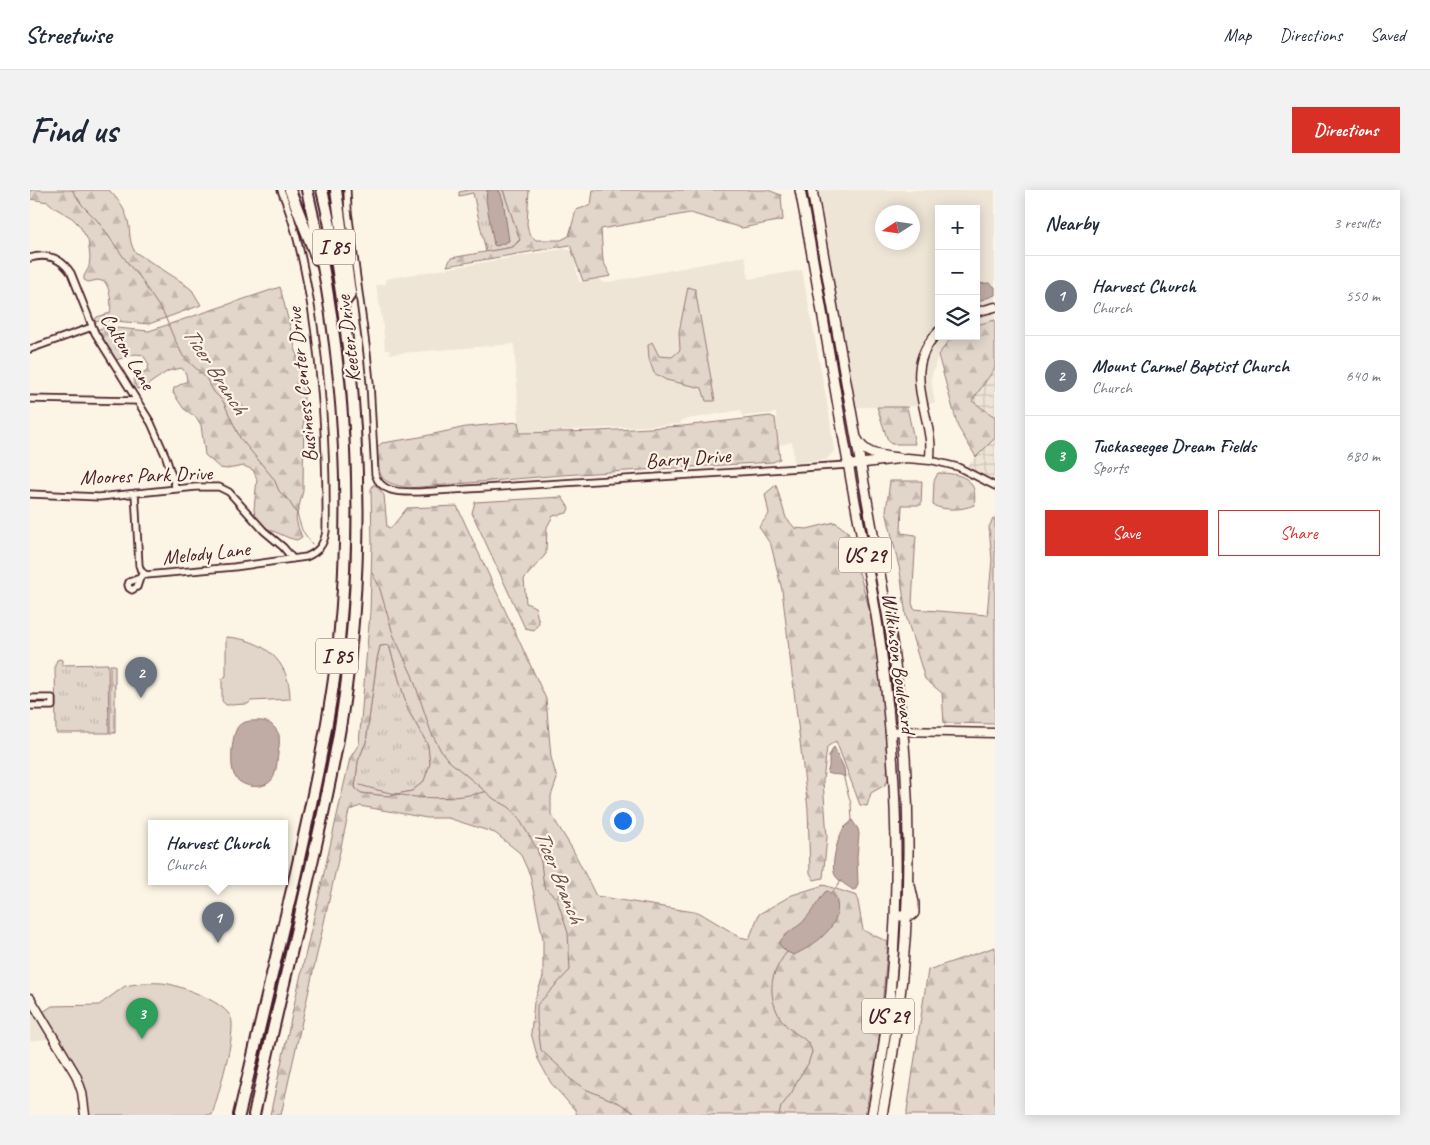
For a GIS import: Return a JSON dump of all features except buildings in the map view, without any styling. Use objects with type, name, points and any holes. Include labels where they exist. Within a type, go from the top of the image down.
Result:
[{"type":"highway","points":[[290,190],[326,279]]},
{"type":"highway","name":"I 85","points":[[239,1115],[313,797],[329,714],[343,586],[345,537],[344,446],[337,361],[326,279],[307,190]]},
{"type":"highway","name":"I 85","points":[[254,1115],[328,790],[342,716],[351,644],[357,550],[357,468],[353,394],[344,304],[332,232],[322,190]]},
{"type":"highway","points":[[336,190],[350,292],[344,304]]},
{"type":"main road","name":"Wilkinson Boulevard","points":[[800,190],[881,645],[891,732],[896,804],[896,916],[885,1038],[872,1115]]},
{"type":"main road","points":[[805,190],[816,246],[823,256]]},
{"type":"main road","name":"Wilkinson Boulevard","points":[[812,190],[892,641],[903,731],[908,826],[907,872],[915,910],[912,915],[906,916]]},
{"type":"main road","points":[[855,434],[859,444],[870,453],[900,458]]},
{"type":"main road","points":[[896,916],[906,916]]},
{"type":"main road","name":"US 29","points":[[882,1115],[899,1010],[906,916]]},
{"type":"street","name":"Business Center Drive","points":[[281,190],[301,252],[308,288],[317,345],[326,441],[327,486],[324,543],[316,552],[306,557],[293,559]]},
{"type":"street","name":"Keeter Drive","points":[[347,190],[370,383],[375,474],[380,483]]},
{"type":"street","name":"Calton Lane","points":[[30,258],[47,256],[65,264],[74,279],[92,327],[138,401],[160,443],[176,489]]},
{"type":"street","points":[[980,311],[995,307]]},
{"type":"street","points":[[30,349],[92,327]]},
{"type":"street","points":[[930,460],[931,442],[921,398],[919,370],[927,344],[935,335]]},
{"type":"street","points":[[30,399],[138,401]]},
{"type":"street","name":"Barry Drive","points":[[380,483],[396,492],[419,492],[848,465],[907,458],[930,460],[958,467],[995,486]]},
{"type":"street","name":"Moores Park Drive","points":[[30,494],[99,497],[213,486],[225,490],[264,532],[283,547],[293,559]]},
{"type":"street","name":"Melody Lane","points":[[135,494],[138,565],[141,575],[191,572],[293,559]]},
{"type":"street","points":[[30,698],[52,698],[52,706],[30,706]]},
{"type":"street","points":[[891,732],[995,733]]},
{"type":"street","points":[[30,998],[76,1075],[82,1092],[85,1115]]},
{"type":"shaded area","points":[[815,190],[995,190],[995,320],[980,324],[980,205],[935,205],[935,340],[950,340],[938,355],[931,378],[935,403],[907,407],[854,407]]},
{"type":"shaded area","points":[[487,191],[500,192],[503,200],[509,241],[497,246],[494,245],[486,200]]},
{"type":"shaded area","points":[[563,249],[571,250],[574,253],[579,282],[598,279],[604,283],[745,256],[749,279],[802,270],[829,413],[834,451],[826,460],[794,463],[792,442],[779,445],[776,413],[742,416],[741,410],[683,420],[681,424],[520,433],[514,344],[390,354],[389,350],[385,350],[376,285],[386,284],[385,279]]},
{"type":"shaded area","points":[[989,283],[995,287],[995,295],[980,301],[980,284]]},
{"type":"shaded area","points":[[995,368],[995,417],[972,401]]},
{"type":"shaded area","points":[[995,438],[995,487],[966,467]]},
{"type":"shaded area","points":[[244,722],[269,723],[279,735],[276,771],[273,778],[262,786],[248,786],[238,781],[232,766],[232,747],[235,732]]},
{"type":"shaded area","points":[[834,747],[844,768],[845,777],[827,773],[829,756]]},
{"type":"shaded area","points":[[852,820],[859,834],[857,857],[858,884],[856,889],[853,890],[836,877],[833,865],[839,837]]},
{"type":"shaded area","points":[[827,891],[834,895],[837,902],[835,920],[831,927],[817,941],[802,951],[794,955],[787,952],[779,944],[781,940],[803,922]]},
{"type":"shaded area","points":[[30,1000],[53,1038],[30,1041]]},
{"type":"green space","points":[[30,190],[109,190],[125,212],[129,225],[131,244],[135,252],[192,290],[201,305],[149,324],[103,320],[96,322],[95,319],[97,317],[110,313],[111,301],[105,282],[98,280],[88,282],[84,280],[89,267],[90,257],[88,240],[79,225],[72,218],[48,202],[30,199]]},
{"type":"green space","points":[[469,190],[500,192],[497,190],[503,190],[520,239],[513,247],[486,252],[473,193],[459,196],[459,192]]},
{"type":"green space","points":[[503,190],[529,190],[527,224],[529,234],[536,240],[561,240],[569,236],[576,210],[591,205],[593,190],[768,190],[781,195],[783,220],[742,228],[690,213],[601,229],[603,261],[611,276],[583,281],[570,245],[447,266],[451,258],[513,247],[520,240]]},
{"type":"green space","points":[[280,287],[298,359],[304,394],[303,491],[296,518],[302,537],[297,540],[266,528],[255,516],[257,479],[253,470],[244,466],[227,469],[220,468],[205,455],[201,425],[196,417],[184,409],[173,393],[174,388],[187,381],[186,374],[182,368],[168,371],[143,388],[137,389],[134,379],[147,370],[149,365],[143,355],[136,354],[116,360],[96,330],[105,327],[149,331]]},
{"type":"green space","points":[[688,287],[695,289],[715,401],[706,401],[702,388],[666,380],[654,373],[649,359],[648,345],[652,342],[659,356],[672,357],[680,350],[679,332]]},
{"type":"green space","points":[[995,320],[995,368],[972,401],[995,417],[995,438],[976,457],[958,427],[938,355],[950,340],[980,340],[980,324]]},
{"type":"green space","points":[[877,407],[907,407],[915,444],[891,444],[887,438]]},
{"type":"green space","points":[[770,416],[775,418],[780,459],[773,462],[562,475],[409,488],[385,480],[378,465],[377,447],[382,443],[466,427],[518,422],[520,433],[599,431],[683,426]]},
{"type":"green space","points":[[938,473],[954,474],[971,483],[975,496],[974,505],[954,509],[933,505],[934,481]]},
{"type":"green space","points":[[890,481],[922,481],[921,505],[902,505],[901,533],[916,535],[912,603],[914,609],[987,615],[992,560],[989,527],[993,519],[995,519],[995,724],[944,723],[942,693],[925,679],[906,616],[900,571],[886,511]]},
{"type":"green space","points":[[374,484],[384,495],[387,527],[391,528],[407,508],[457,506],[546,699],[551,757],[557,779],[551,796],[551,814],[573,850],[596,896],[700,913],[740,937],[749,939],[759,914],[792,895],[824,885],[857,896],[863,930],[888,942],[878,1049],[865,1115],[577,1115],[575,1110],[551,1083],[538,1059],[531,1033],[534,1002],[543,977],[543,939],[530,875],[520,853],[495,833],[448,818],[427,818],[360,806],[349,811],[281,1115],[270,1115],[350,758],[359,744],[370,612],[371,489]],"holes":[[[389,645],[408,710],[428,745],[430,764],[424,781],[412,791],[387,796],[361,793],[355,788],[358,761],[366,742],[380,646]]]},
{"type":"green space","points":[[776,485],[786,518],[795,528],[807,529],[835,522],[848,532],[870,612],[883,697],[891,775],[885,785],[871,793],[867,806],[860,805],[836,741],[827,747],[823,781],[827,837],[823,878],[814,880],[810,873],[808,809],[782,590],[771,545],[759,527],[769,514],[765,494]]},
{"type":"green space","points":[[562,497],[569,508],[567,513],[553,516],[547,527],[546,554],[524,579],[526,603],[535,607],[539,623],[534,630],[525,628],[472,513],[475,502]]},
{"type":"green space","points":[[226,637],[252,642],[272,654],[280,663],[285,673],[289,685],[290,699],[251,701],[248,704],[226,705],[222,701],[222,679],[226,676]]},
{"type":"green space","points":[[389,645],[408,710],[428,745],[430,764],[424,781],[412,791],[387,796],[361,793],[355,788],[358,761],[366,742],[380,646]]},
{"type":"green space","points":[[57,660],[62,660],[62,665],[108,664],[109,733],[56,733],[55,665]]},
{"type":"green space","points":[[110,665],[115,665],[115,733],[110,733]]},
{"type":"green space","points":[[995,947],[995,1115],[907,1115],[928,970]]},
{"type":"green space","points":[[142,983],[166,983],[194,992],[221,1006],[231,1018],[229,1051],[212,1115],[85,1115],[80,1083],[40,1014],[52,1006],[99,1005],[125,986]]},
{"type":"waterway","name":"Ticer Branch","points":[[72,190],[140,277],[164,314],[183,356],[206,378],[214,392],[223,401],[240,438],[274,479],[279,491],[289,501],[297,514],[302,530],[312,544]]},
{"type":"waterway","name":"Ticer Branch","points":[[372,573],[379,586],[393,634],[412,675],[431,732],[441,751],[448,760],[494,799],[509,807],[518,817],[537,849],[541,862],[544,887],[557,899],[568,933],[570,970],[537,1005],[541,1050],[570,1079],[585,1089],[619,1103],[638,1115]]},
{"type":"waterway","points":[[844,776],[851,804],[852,820]]},
{"type":"waterway","points":[[360,785],[402,795],[426,798],[462,796],[485,792]]},
{"type":"waterway","points":[[831,894],[841,881]]},
{"type":"waterway","points":[[779,1115],[781,1107],[808,1064],[812,1052],[807,1042],[785,1025],[774,1004],[772,996],[773,980],[777,967],[787,952]]},
{"type":"place","name":"Mount Carmel Baptist Church","points":[[141,698]]},
{"type":"place","name":"Harvest Church","points":[[218,943]]},
{"type":"place","name":"Tuckaseegee Dream Fields","points":[[142,1039]]}]
